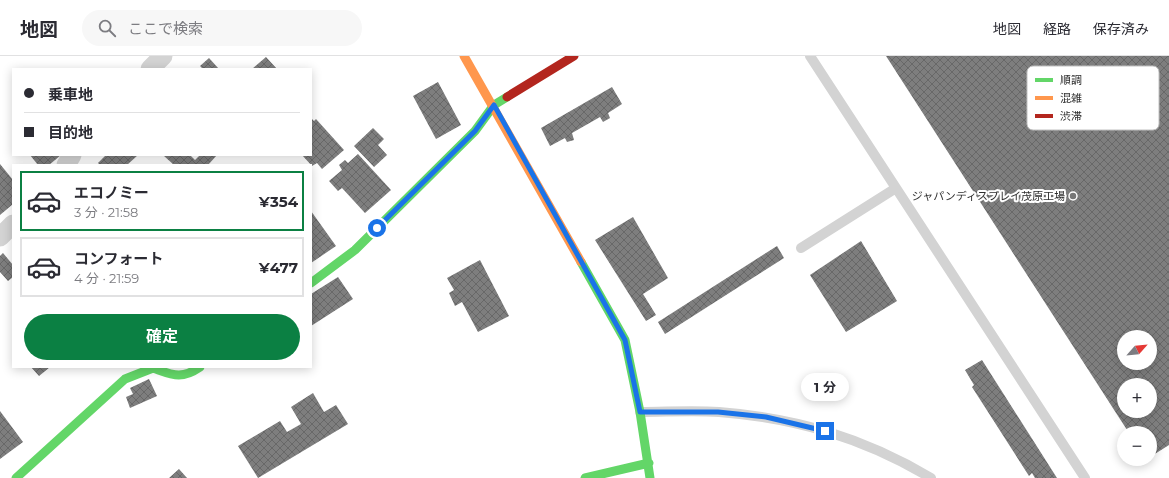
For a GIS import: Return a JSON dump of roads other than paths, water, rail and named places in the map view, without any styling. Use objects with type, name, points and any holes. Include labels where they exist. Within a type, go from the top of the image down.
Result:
[{"type":"street","points":[[151,68],[163,56]]},
{"type":"street","points":[[464,56],[494,105],[625,340],[650,470],[585,478]]},
{"type":"street","points":[[312,282],[355,250],[475,131],[494,105],[574,56]]},
{"type":"street","points":[[0,237],[12,225]]},
{"type":"street","points":[[16,478],[125,379],[153,368],[177,376],[188,376],[199,368]]},
{"type":"lane","points":[[810,56],[1085,478]]},
{"type":"lane","points":[[801,248],[896,188]]},
{"type":"lane","points":[[640,412],[718,412],[766,417],[811,427],[854,439],[898,459],[931,478]]},
{"type":"place","name":"ジャパンディスプレイ茂原工場","points":[[1073,196]]}]
